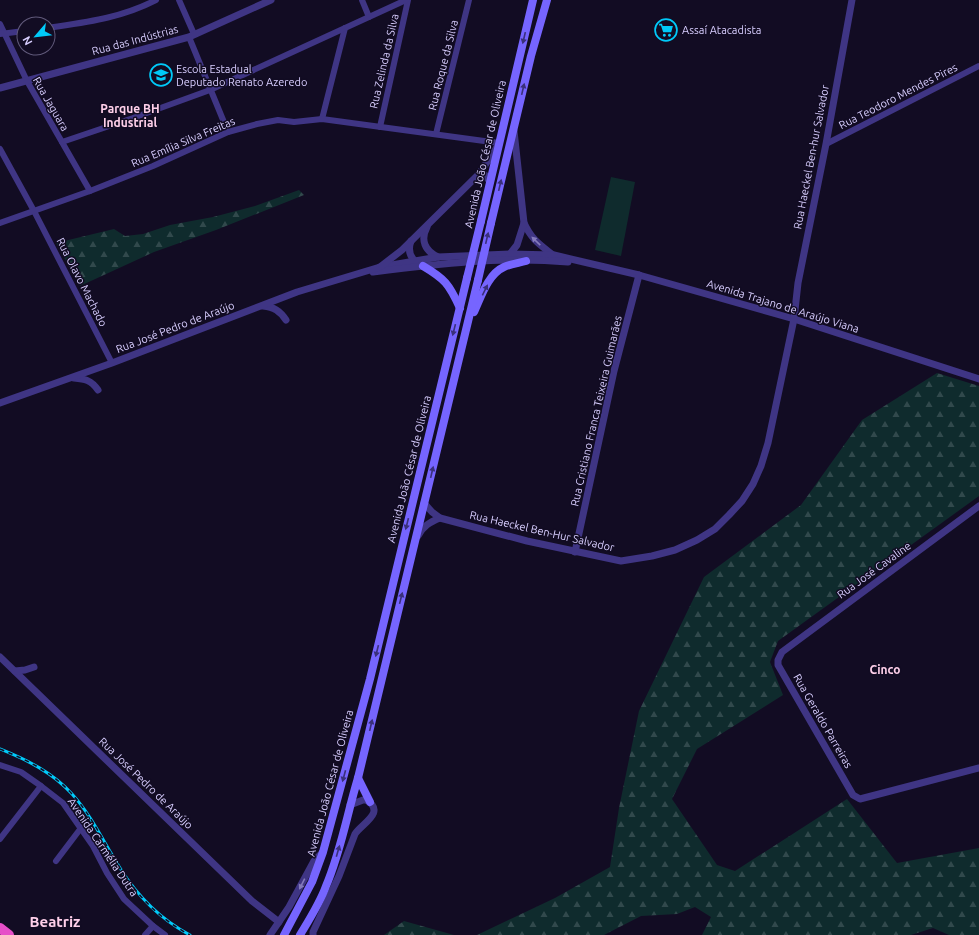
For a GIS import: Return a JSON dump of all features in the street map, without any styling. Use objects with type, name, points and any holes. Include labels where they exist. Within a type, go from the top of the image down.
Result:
[{"type":"main road","name":"Avenida João César de Oliveira","points":[[284,935],[312,882],[323,852],[370,679],[533,0]]},
{"type":"main road","name":"Avenida João César de Oliveira","points":[[300,935],[326,888],[338,852],[358,778],[531,56],[547,0]]},
{"type":"main road","points":[[504,123],[508,128],[514,127]]},
{"type":"main road","points":[[467,325],[494,275],[504,267],[526,261]]},
{"type":"main road","points":[[423,266],[446,283],[453,292],[460,308]]},
{"type":"main road","points":[[358,778],[370,802]]},
{"type":"street","points":[[56,27],[95,21],[120,15],[139,9],[156,0]]},
{"type":"street","points":[[179,0],[210,90],[228,132]]},
{"type":"street","name":"Rua das Indústrias","points":[[0,88],[192,36],[271,0]]},
{"type":"street","points":[[362,0],[369,16]]},
{"type":"street","points":[[62,142],[210,90],[369,16],[407,0]]},
{"type":"street","name":"Rua Zelinda da Silva","points":[[380,127],[407,0]]},
{"type":"street","name":"Rua Roque da Silva","points":[[436,134],[469,0]]},
{"type":"street","name":"Rua Haeckel Ben-hur Salvador","points":[[794,319],[798,283],[826,144],[852,0]]},
{"type":"street","name":"Rua Jaguara","points":[[0,24],[2,34],[26,81],[90,191]]},
{"type":"street","points":[[322,119],[345,28]]},
{"type":"street","points":[[2,34],[16,32]]},
{"type":"street","name":"Rua Teodoro Mendes Pires","points":[[826,144],[979,66]]},
{"type":"street","name":"Rua Emília Silva Freitas","points":[[0,223],[90,191],[153,166],[228,132],[278,120],[294,122],[322,119],[499,144]]},
{"type":"street","name":"Avenida Trajano de Araújo Viana","points":[[514,127],[524,223],[528,233],[535,242],[554,255]]},
{"type":"street","name":"Rua José Pedro de Araújo","points":[[0,403],[112,363],[298,292],[380,267],[402,250],[479,174],[499,144]]},
{"type":"street","name":"Rua Olavo Machado","points":[[0,149],[34,211],[112,363]]},
{"type":"street","points":[[479,174],[486,175],[490,182]]},
{"type":"street","points":[[478,261],[510,254],[516,245],[524,223]]},
{"type":"street","points":[[428,225],[423,236],[424,246],[431,254],[438,257]]},
{"type":"street","points":[[411,241],[409,248],[411,256],[423,266]]},
{"type":"street","name":"Avenida Trajano de Araújo Viana","points":[[380,267],[438,257],[510,254],[554,255],[574,259],[578,262]]},
{"type":"street","name":"Avenida Trajano de Araújo Viana","points":[[372,273],[423,266],[478,261],[578,262],[639,275],[794,319],[979,379]]},
{"type":"street","name":"Rua José Pedro de Araújo","points":[[359,273],[372,273]]},
{"type":"street","name":"Rua Cristiano Franca Teixeira Guimarães","points":[[575,552],[614,371],[639,275]]},
{"type":"street","points":[[260,306],[276,308],[283,314],[286,320]]},
{"type":"street","name":"Rua Haeckel Ben-Hur Salvador","points":[[424,503],[440,518],[575,552],[621,561],[652,556],[675,550],[697,540],[715,529],[742,501],[761,466],[768,443],[794,319]]},
{"type":"street","points":[[69,378],[85,379],[93,382],[98,390]]},
{"type":"street","name":"Rua José Cavaline","points":[[782,652],[979,506]]},
{"type":"street","points":[[415,542],[420,532],[428,523],[440,518]]},
{"type":"street","name":"Rua Geraldo Parreiras","points":[[782,652],[778,660],[778,665],[856,798],[860,799],[979,768]]},
{"type":"street","name":"Rua José Pedro de Araújo","points":[[0,657],[252,901],[279,922]]},
{"type":"street","points":[[15,671],[34,667]]},
{"type":"street","name":"Avenida Carmélia Dutra","points":[[0,765],[21,772],[42,786],[63,803],[81,828],[107,873],[124,898],[164,935]]},
{"type":"street","points":[[0,838],[42,786]]},
{"type":"street","points":[[313,935],[339,876],[355,834],[373,816],[374,810],[370,802],[366,800],[350,805]]},
{"type":"street","points":[[56,861],[81,828]]},
{"type":"street","points":[[270,935],[289,907],[314,861],[323,852]]},
{"type":"street","points":[[145,935],[153,926]]},
{"type":"green space","points":[[611,177],[635,182],[621,256],[595,250]]},
{"type":"green space","points":[[299,190],[304,195],[216,230],[154,252],[80,286],[56,243],[114,229],[125,236],[143,234],[170,225],[213,217],[255,206]]},
{"type":"green space","points":[[937,373],[979,386],[979,496],[778,641],[770,662],[783,695],[697,749],[672,799],[717,865],[735,871],[847,799],[897,863],[979,848],[979,935],[949,935],[933,928],[911,935],[702,935],[711,917],[695,907],[677,914],[641,916],[604,935],[477,935],[555,898],[610,867],[619,808],[639,711],[704,577],[801,505],[862,420]]},
{"type":"green space","points":[[404,921],[454,935],[384,935]]},
{"type":"railway","points":[[0,749],[39,767],[64,786],[86,811],[127,879],[142,898],[169,922],[190,935]]},
{"type":"place","name":"Assaí Atacadista","points":[[666,30]]},
{"type":"place","name":"Escola Estadual Deputado Renato Azeredo","points":[[161,75]]},
{"type":"district","name":"Parque BH Industrial","points":[[130,115]]},
{"type":"district","name":"Cinco","points":[[885,669]]},
{"type":"district","name":"Beatriz","points":[[55,921]]}]
